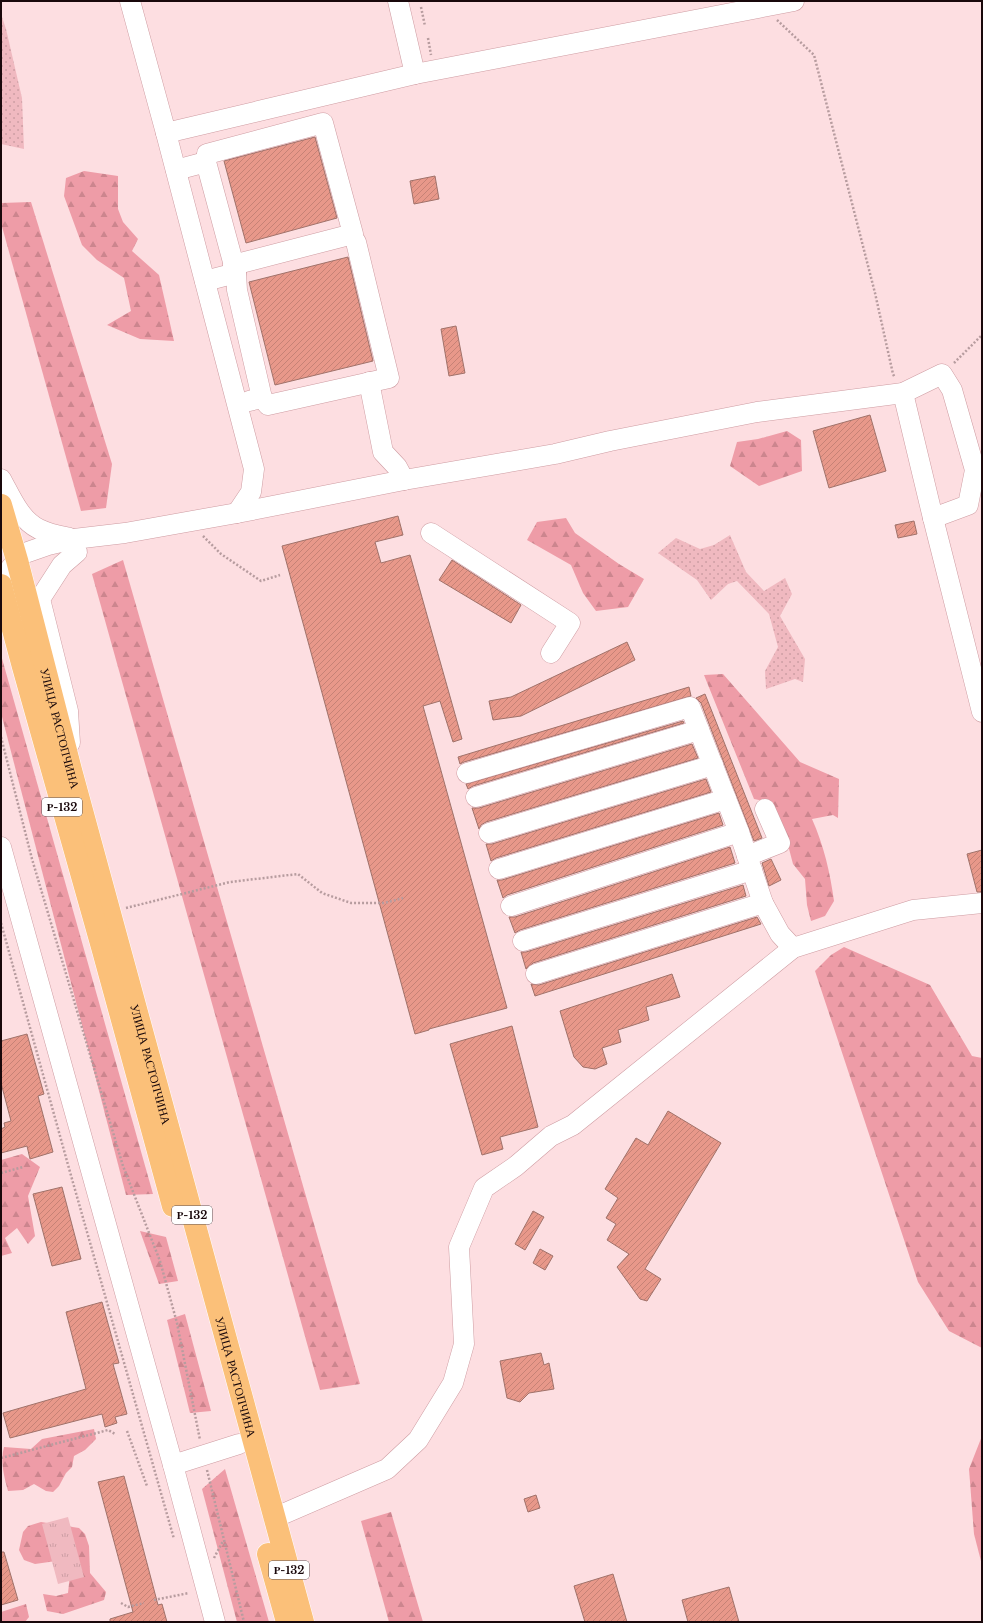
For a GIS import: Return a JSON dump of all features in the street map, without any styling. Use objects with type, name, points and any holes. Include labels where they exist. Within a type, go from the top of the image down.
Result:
[{"type":"highway","name":"УЛИЦА РАСТОПЧИНА","points":[[1,505],[9,553],[33,597],[71,770],[303,1622]]},
{"type":"highway","name":"УЛИЦА РАСТОПЧИНА","points":[[4,597],[102,947],[287,1622]]},
{"type":"street","points":[[130,1],[254,469],[262,497],[270,507]]},
{"type":"street","points":[[398,1],[415,74]]},
{"type":"street","points":[[166,133],[415,74],[794,1]]},
{"type":"street","points":[[205,281],[234,269],[353,234],[323,123],[207,154],[206,162],[234,269],[237,290],[262,398],[268,405],[389,378],[356,242]]},
{"type":"street","points":[[176,170],[206,162]]},
{"type":"street","points":[[76,545],[62,565],[33,597],[18,598],[12,603],[4,597],[9,553],[76,545],[125,533],[270,507],[404,480],[555,454],[610,441],[757,412],[903,393],[942,374],[952,390],[975,470],[968,505],[933,518]]},
{"type":"street","points":[[369,382],[383,452],[397,467],[404,480]]},
{"type":"street","points":[[903,393],[982,712]]},
{"type":"street","points":[[237,404],[262,398]]},
{"type":"street","points":[[237,513],[251,492],[254,469]]},
{"type":"street","points":[[1,479],[15,505],[26,519],[39,529],[76,545]]},
{"type":"street","points":[[431,534],[570,623],[551,653]]},
{"type":"street","points":[[467,773],[690,707],[739,832],[763,903],[780,934],[793,948]]},
{"type":"street","points":[[476,797],[699,730]]},
{"type":"street","points":[[489,833],[713,765]]},
{"type":"street","points":[[498,869],[726,799]]},
{"type":"street","points":[[523,941],[783,851],[765,809]]},
{"type":"street","points":[[511,906],[739,832]]},
{"type":"street","points":[[1,847],[173,1465],[215,1622]]},
{"type":"street","points":[[536,974],[763,903]]},
{"type":"street","points":[[274,1518],[387,1469],[418,1440],[453,1383],[464,1344],[459,1247],[484,1188],[516,1166],[551,1136],[574,1125],[793,948],[913,910],[982,903]]},
{"type":"street","name":"УЛИЦА РАСТОПЧИНА","points":[[173,1465],[239,1444]]},
{"type":"path","points":[[421,7],[425,26]]},
{"type":"path","points":[[763,8],[814,55],[874,292],[893,374],[903,393]]},
{"type":"path","points":[[428,38],[432,60]]},
{"type":"path","points":[[942,374],[982,335]]},
{"type":"path","points":[[188,522],[221,554],[261,581],[280,575]]},
{"type":"path","points":[[1,737],[32,859],[123,1166],[160,1261],[177,1323],[203,1456],[244,1622]]},
{"type":"path","points":[[110,913],[230,882],[298,874],[322,893],[351,903],[384,902],[403,898]]},
{"type":"path","points":[[1,923],[175,1543]]},
{"type":"path","points":[[1,1173],[23,1167]]},
{"type":"path","points":[[1,1458],[108,1430],[115,1434]]},
{"type":"path","points":[[127,1431],[147,1486]]},
{"type":"path","points":[[188,1586],[191,1599]]},
{"type":"path","points":[[154,1600],[189,1593]]},
{"type":"path","points":[[121,1603],[128,1607],[144,1603]]},
{"type":"green space","points":[[1,14],[6,29],[22,98],[24,149],[1,144]]},
{"type":"green space","points":[[84,171],[118,176],[118,209],[123,222],[138,239],[132,251],[159,275],[174,341],[140,339],[107,325],[131,311],[124,278],[97,260],[82,245],[64,196],[66,178]]},
{"type":"green space","points":[[31,202],[112,464],[106,508],[81,511],[1,223],[1,203]]},
{"type":"green space","points":[[787,431],[801,440],[802,471],[759,486],[730,466],[737,442],[758,439]]},
{"type":"green space","points":[[566,518],[575,533],[619,564],[644,579],[628,607],[596,611],[583,593],[571,565],[527,540],[537,522]]},
{"type":"green space","points":[[730,535],[746,572],[764,591],[785,578],[792,594],[780,616],[805,659],[803,682],[795,679],[766,689],[765,671],[778,647],[769,614],[737,581],[728,584],[711,600],[697,580],[658,553],[676,538],[700,549],[714,545]]},
{"type":"green space","points":[[123,560],[360,1384],[320,1390],[92,574]]},
{"type":"green space","points":[[1,655],[153,1194],[126,1195],[1,713]]},
{"type":"green space","points":[[723,674],[800,762],[839,779],[838,818],[833,815],[812,819],[826,859],[834,901],[825,916],[811,921],[807,905],[805,879],[793,864],[783,826],[770,802],[754,799],[704,675]]},
{"type":"green space","points":[[844,947],[930,985],[972,1056],[982,1058],[982,1348],[949,1331],[918,1282],[815,971],[831,955]]},
{"type":"green space","points":[[22,1154],[40,1167],[28,1196],[35,1236],[28,1244],[17,1228],[5,1238],[12,1253],[1,1256],[1,1160]]},
{"type":"green space","points":[[140,1231],[166,1237],[178,1281],[159,1284]]},
{"type":"green space","points":[[185,1314],[211,1411],[190,1413],[167,1320]]},
{"type":"green space","points":[[94,1429],[96,1439],[85,1450],[74,1456],[72,1467],[53,1492],[46,1491],[34,1484],[23,1490],[8,1491],[2,1463],[4,1447],[31,1449],[42,1439]]},
{"type":"green space","points":[[982,1436],[982,1565],[974,1534],[969,1469]]},
{"type":"green space","points":[[225,1469],[269,1622],[237,1622],[202,1489]]},
{"type":"green space","points":[[391,1512],[423,1622],[389,1622],[361,1521]]},
{"type":"green space","points":[[68,1517],[84,1577],[58,1584],[42,1524]]},
{"type":"green space","points":[[41,1522],[79,1528],[85,1534],[89,1546],[90,1573],[106,1592],[104,1600],[63,1614],[47,1611],[43,1594],[56,1596],[68,1593],[70,1574],[56,1561],[35,1564],[24,1560],[19,1550],[23,1532],[28,1526]]},
{"type":"green space","points":[[26,1604],[29,1617],[25,1622],[1,1622],[1,1612]]},
{"type":"building","points":[[315,137],[337,218],[246,243],[224,161]]},
{"type":"building","points":[[435,176],[439,199],[414,204],[410,181]]},
{"type":"building","points":[[348,257],[373,361],[275,385],[249,282]]},
{"type":"building","points":[[456,326],[465,373],[449,376],[441,329]]},
{"type":"building","points":[[870,415],[886,471],[829,488],[813,431]]},
{"type":"building","points":[[398,516],[403,535],[375,542],[381,563],[410,555],[462,739],[453,742],[440,701],[423,706],[507,1008],[415,1034],[282,546]]},
{"type":"building","points":[[914,521],[917,534],[898,538],[895,525]]},
{"type":"building","points":[[452,560],[521,605],[511,623],[439,580]]},
{"type":"building","points":[[627,642],[635,660],[521,716],[493,720],[489,701],[511,697]]},
{"type":"building","points":[[689,687],[691,696],[460,764],[458,757]]},
{"type":"building","points":[[705,694],[762,838],[754,841],[701,703],[696,698]]},
{"type":"building","points":[[683,721],[684,723],[473,786],[468,789],[466,784]]},
{"type":"building","points":[[692,744],[698,758],[486,822],[481,825],[479,829],[472,808],[479,808]]},
{"type":"building","points":[[706,779],[711,792],[496,858],[491,861],[486,844],[492,844]]},
{"type":"building","points":[[719,813],[723,825],[507,895],[503,898],[497,880],[502,880]]},
{"type":"building","points":[[730,847],[735,863],[520,930],[515,933],[509,917],[515,917]]},
{"type":"building","points":[[982,850],[982,892],[977,892],[967,854]]},
{"type":"building","points":[[771,859],[781,880],[769,886],[762,863]]},
{"type":"building","points":[[743,885],[746,896],[533,963],[526,969],[521,952],[526,952]]},
{"type":"building","points":[[757,917],[761,924],[535,996],[531,984],[539,985]]},
{"type":"building","points":[[672,974],[680,997],[646,1007],[649,1020],[618,1030],[621,1042],[602,1048],[607,1064],[595,1069],[583,1067],[574,1057],[560,1011]]},
{"type":"building","points":[[512,1026],[538,1127],[500,1137],[503,1149],[482,1155],[450,1044]]},
{"type":"building","points":[[27,1034],[44,1094],[38,1096],[53,1152],[30,1159],[27,1146],[1,1153],[1,1129],[5,1127],[4,1123],[11,1121],[1,1083],[1,1041]]},
{"type":"building","points":[[668,1111],[721,1143],[645,1269],[661,1279],[647,1301],[640,1299],[617,1267],[629,1254],[607,1240],[616,1224],[606,1218],[618,1198],[605,1189],[636,1138],[648,1145]]},
{"type":"building","points":[[62,1187],[81,1259],[52,1266],[33,1194]]},
{"type":"building","points":[[533,1211],[544,1217],[525,1250],[515,1244]]},
{"type":"building","points":[[540,1249],[553,1256],[545,1270],[533,1263]]},
{"type":"building","points":[[102,1302],[119,1363],[113,1364],[127,1414],[115,1417],[117,1423],[105,1427],[102,1414],[10,1438],[3,1413],[86,1389],[66,1312]]},
{"type":"building","points":[[541,1353],[544,1365],[549,1363],[554,1389],[529,1393],[520,1402],[507,1398],[500,1361]]},
{"type":"building","points":[[124,1476],[158,1605],[162,1604],[167,1622],[110,1622],[110,1619],[133,1612],[98,1482]]},
{"type":"building","points":[[536,1495],[540,1508],[528,1512],[524,1499]]},
{"type":"building","points":[[1,1552],[4,1552],[18,1600],[1,1605]]},
{"type":"building","points":[[613,1574],[627,1622],[585,1622],[574,1586]]},
{"type":"building","points":[[729,1587],[739,1622],[688,1622],[682,1600]]}]
